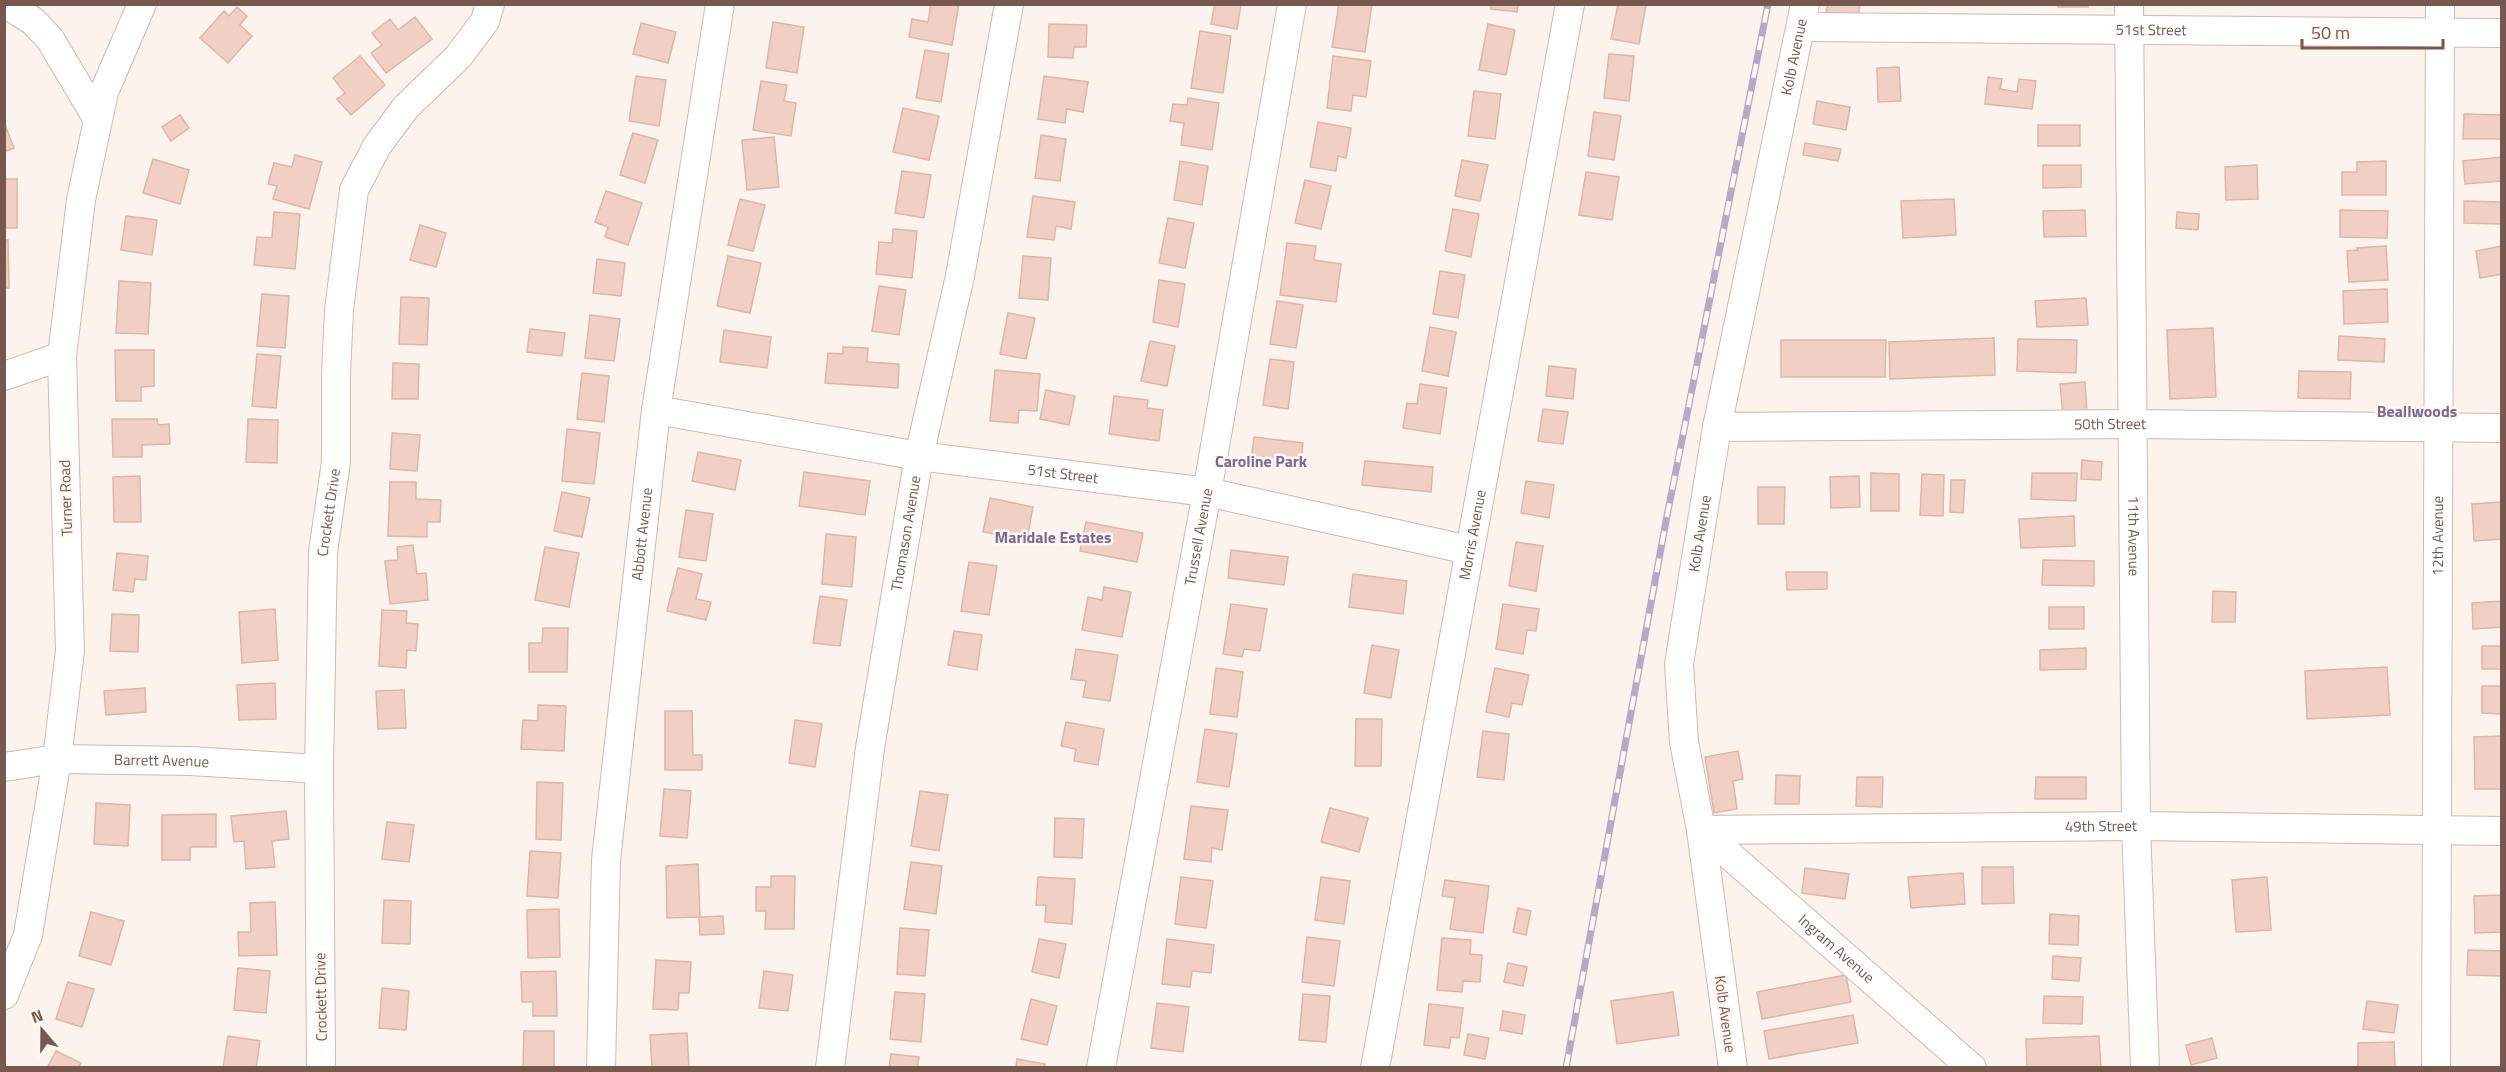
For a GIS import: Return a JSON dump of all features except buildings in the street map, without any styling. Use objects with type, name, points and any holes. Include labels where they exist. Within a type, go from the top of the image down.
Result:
[{"type":"street","points":[[6,4],[33,21],[50,39],[97,118]]},
{"type":"street","name":"Turner Road","points":[[4,995],[28,935],[57,759],[70,651],[62,356],[81,200],[97,118],[110,75],[142,4]]},
{"type":"street","name":"Crockett Drive","points":[[321,1068],[319,769],[323,552],[336,462],[339,310],[354,190],[377,146],[406,108],[458,57],[485,21],[490,4]]},
{"type":"street","name":"Abbott Avenue","points":[[601,1068],[606,860],[656,410],[720,4]]},
{"type":"street","name":"Thomason Avenue","points":[[830,1068],[870,748],[919,456],[960,276],[1009,4]]},
{"type":"street","name":"Trussell Avenue","points":[[1101,1068],[1207,492],[1293,4]]},
{"type":"street","name":"Morris Avenue","points":[[1375,1068],[1570,4]]},
{"type":"street","name":"12th Avenue","points":[[2436,1068],[2440,4]]},
{"type":"street","name":"51st Street","points":[[1803,16],[2129,17],[2441,34],[2502,33]]},
{"type":"street","name":"Kolb Avenue","points":[[1732,1068],[1701,830],[1684,742],[1679,664],[1717,427],[1803,16]]},
{"type":"street","name":"11th Avenue","points":[[2129,17],[2136,826],[2145,1068]]},
{"type":"street","points":[[4,376],[62,356]]},
{"type":"street","name":"51st Street","points":[[656,410],[919,456],[1207,492],[1469,550]]},
{"type":"street","name":"50th Street","points":[[1717,427],[2133,424],[2502,428]]},
{"type":"street","name":"Barrett Avenue","points":[[4,767],[57,759],[190,761],[319,769]]},
{"type":"street","name":"49th Street","points":[[1701,830],[2136,826],[2502,831]]},
{"type":"street","name":"Ingram Avenue","points":[[1701,830],[1971,1068]]},
{"type":"railway","points":[[1566,1068],[1666,521],[1768,4]]},
{"type":"district","name":"Beallwoods","points":[[2417,411]]},
{"type":"district","name":"Caroline Park","points":[[1261,461]]},
{"type":"district","name":"Maridale Estates","points":[[1053,537]]}]
